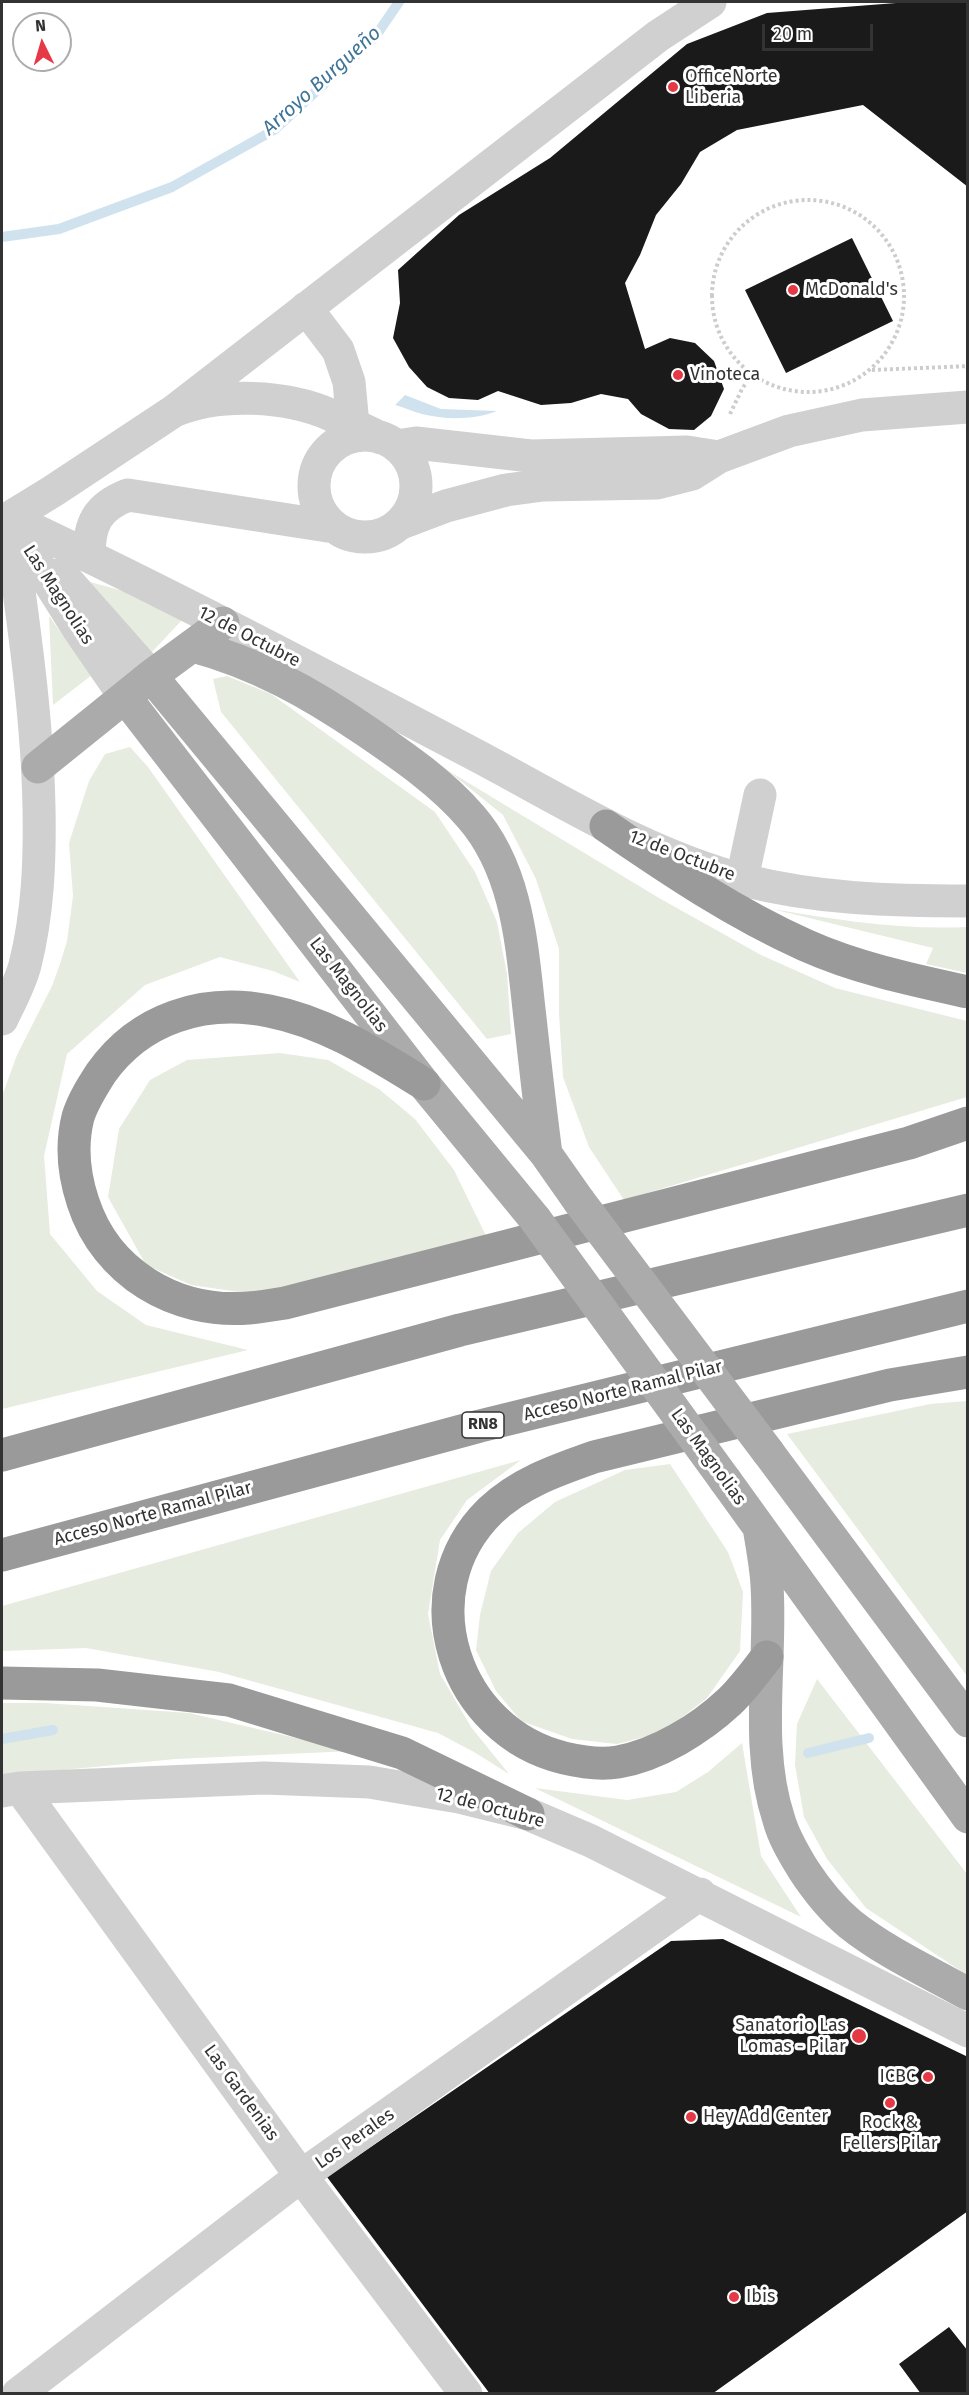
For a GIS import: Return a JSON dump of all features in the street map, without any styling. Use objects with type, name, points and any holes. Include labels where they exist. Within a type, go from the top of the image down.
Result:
[{"type":"highway","points":[[606,826],[704,891],[751,919],[808,946],[912,980],[968,992]]},
{"type":"highway","points":[[424,1084],[348,1040],[293,1017],[243,1007],[196,1010],[174,1015],[153,1026],[108,1064],[86,1099],[78,1117],[74,1155],[75,1176],[87,1216],[109,1252],[124,1269],[138,1280],[177,1298],[225,1308],[249,1308],[285,1303],[897,1146],[968,1123]]},
{"type":"highway","points":[[2,1455],[460,1329],[968,1210]]},
{"type":"highway","name":"Acceso Norte Ramal Pilar","points":[[2,1555],[480,1426],[968,1306]]},
{"type":"highway","points":[[767,1657],[729,1702],[670,1743],[619,1762],[570,1760],[531,1748],[511,1736],[496,1723],[470,1689],[460,1669],[448,1631],[447,1616],[452,1580],[467,1542],[490,1512],[521,1487],[565,1467],[594,1457],[890,1385],[968,1372]]},
{"type":"highway","points":[[2,1683],[97,1685],[229,1700],[402,1753],[528,1814]]},
{"type":"main road","points":[[38,767],[151,676],[223,623]]},
{"type":"main road","points":[[193,646],[225,654],[272,674],[330,706],[433,779],[473,819],[501,866],[516,914],[523,954],[546,1154]]},
{"type":"main road","name":"Las Magnolias","points":[[151,676],[546,1154],[968,1721]]},
{"type":"main road","name":"Las Magnolias","points":[[125,697],[424,1084],[535,1220],[968,1817]]},
{"type":"main road","points":[[759,1527],[767,1584],[766,1739],[770,1781],[779,1821],[797,1859],[824,1897],[850,1925],[968,1994]]},
{"type":"street","points":[[2,1019],[24,968],[38,900],[40,858],[38,767],[27,646],[5,513],[54,491],[174,411],[658,36],[711,2]]},
{"type":"street","points":[[306,308],[338,350],[349,382],[377,436]]},
{"type":"street","points":[[174,411],[188,405],[216,399],[254,399],[302,406],[329,414],[377,436],[406,455],[413,467],[416,480],[413,504],[401,523]]},
{"type":"street","points":[[718,457],[687,453],[531,456],[471,451],[364,435],[350,437],[337,443],[327,452],[319,464],[314,491],[321,510],[334,527],[344,533],[368,537],[380,535],[401,523],[446,506],[506,490],[543,485],[657,483],[692,474],[718,457],[789,431],[862,415],[968,407]]},
{"type":"street","points":[[89,556],[89,536],[97,515],[114,501],[128,495],[334,527]]},
{"type":"street","name":"12 de Octubre","points":[[5,513],[223,623],[535,786],[606,826],[671,855],[742,879],[779,888],[860,899],[968,901]]},
{"type":"street","name":"Las Magnolias","points":[[5,513],[96,611],[151,676]]},
{"type":"street","name":"Las Magnolias","points":[[5,513],[79,630],[125,697]]},
{"type":"street","points":[[742,879],[760,795]]},
{"type":"street","name":"12 de Octubre","points":[[11,1789],[264,1778],[359,1782],[459,1797],[528,1814],[591,1841],[700,1894],[968,2031]]},
{"type":"street","name":"Las Gardenias","points":[[11,1789],[466,2394]]},
{"type":"street","name":"Los Perales","points":[[18,2394],[302,2176],[700,1894]]},
{"type":"path","points":[[871,370],[891,346],[902,317],[904,287],[897,256],[879,231],[855,212],[845,208],[825,201],[794,200],[763,210],[736,231],[718,258],[711,290],[714,322],[728,352],[752,376],[781,390],[814,393],[844,386],[871,370],[968,366]]},
{"type":"shaded area","points":[[90,582],[123,591],[184,618],[151,653]]},
{"type":"shaded area","points":[[49,616],[92,675],[53,705]]},
{"type":"shaded area","points":[[227,676],[271,694],[435,812],[475,872],[497,922],[507,974],[511,1034],[487,1039],[221,712],[213,679]]},
{"type":"shaded area","points":[[130,747],[148,767],[300,982],[273,971],[220,957],[145,985],[67,1054],[44,1156],[50,1234],[97,1291],[146,1325],[248,1350],[2,1409],[2,1096],[17,1055],[52,986],[67,941],[73,896],[69,843],[89,781],[105,754]]},
{"type":"shaded area","points":[[447,770],[659,898],[761,955],[835,988],[967,1021],[967,1097],[624,1200],[589,1147],[563,1077],[559,1013],[559,949],[536,879],[503,815]]},
{"type":"shaded area","points":[[772,909],[893,926],[967,927],[967,973],[926,964],[933,948]]},
{"type":"shaded area","points":[[280,1053],[328,1060],[379,1089],[415,1119],[454,1170],[488,1240],[332,1283],[246,1293],[191,1285],[146,1265],[108,1197],[119,1129],[150,1080],[187,1060]]},
{"type":"shaded area","points":[[968,1401],[967,1676],[787,1434],[930,1404]]},
{"type":"shaded area","points":[[521,1460],[467,1500],[440,1540],[428,1614],[440,1674],[471,1727],[509,1774],[438,1733],[219,1672],[86,1648],[2,1651],[2,1606]]},
{"type":"shaded area","points":[[670,1464],[728,1552],[743,1592],[740,1651],[707,1698],[663,1732],[617,1744],[572,1739],[521,1721],[496,1691],[476,1650],[480,1615],[491,1571],[518,1533],[555,1502],[625,1470]]},
{"type":"shaded area","points":[[817,1679],[967,1874],[967,1975],[866,1908],[827,1859],[804,1817],[795,1765],[797,1724]]},
{"type":"shaded area","points":[[2,1703],[45,1703],[189,1713],[352,1751],[175,1759],[2,1776]]},
{"type":"shaded area","points":[[742,1743],[761,1856],[801,1917],[535,1788],[627,1800],[676,1792],[708,1772]]},
{"type":"water","points":[[405,395],[441,409],[497,411],[469,417],[431,416],[395,405]]},
{"type":"building","points":[[909,2],[968,2],[968,187],[863,105],[737,130],[700,152],[681,184],[656,215],[640,255],[625,283],[645,349],[670,338],[695,343],[714,361],[724,389],[711,416],[694,430],[669,429],[641,414],[628,399],[601,394],[571,403],[541,405],[498,391],[478,400],[449,398],[427,387],[409,367],[393,338],[400,303],[398,270],[459,215],[550,158],[687,44],[767,13]]},
{"type":"building","points":[[852,238],[893,321],[786,373],[745,290]]},
{"type":"building","name":"Hey Add Center","points":[[723,1939],[968,2057],[968,2211],[712,2394],[490,2394],[327,2177],[671,1941]]},
{"type":"building","points":[[949,2327],[968,2351],[968,2394],[921,2394],[899,2364]]},
{"type":"waterway","name":"Arroyo Burgueño","points":[[2,237],[59,229],[172,187],[274,130],[375,37],[399,2]]},
{"type":"waterway","points":[[2,1739],[53,1730]]},
{"type":"waterway","points":[[808,1753],[869,1738]]},
{"type":"place","name":"OfficeNorte Liberia","points":[[673,87]]},
{"type":"place","name":"McDonald's","points":[[793,290]]},
{"type":"place","name":"Vinoteca","points":[[678,375]]},
{"type":"place","name":"Sanatorio Las Lomas - Pilar","points":[[859,2036]]},
{"type":"place","name":"ICBC","points":[[928,2077]]},
{"type":"place","name":"Rock & Fellers Pilar","points":[[890,2103]]},
{"type":"place","name":"Hey Add Center","points":[[691,2117]]},
{"type":"place","name":"Ibis","points":[[734,2297]]}]
